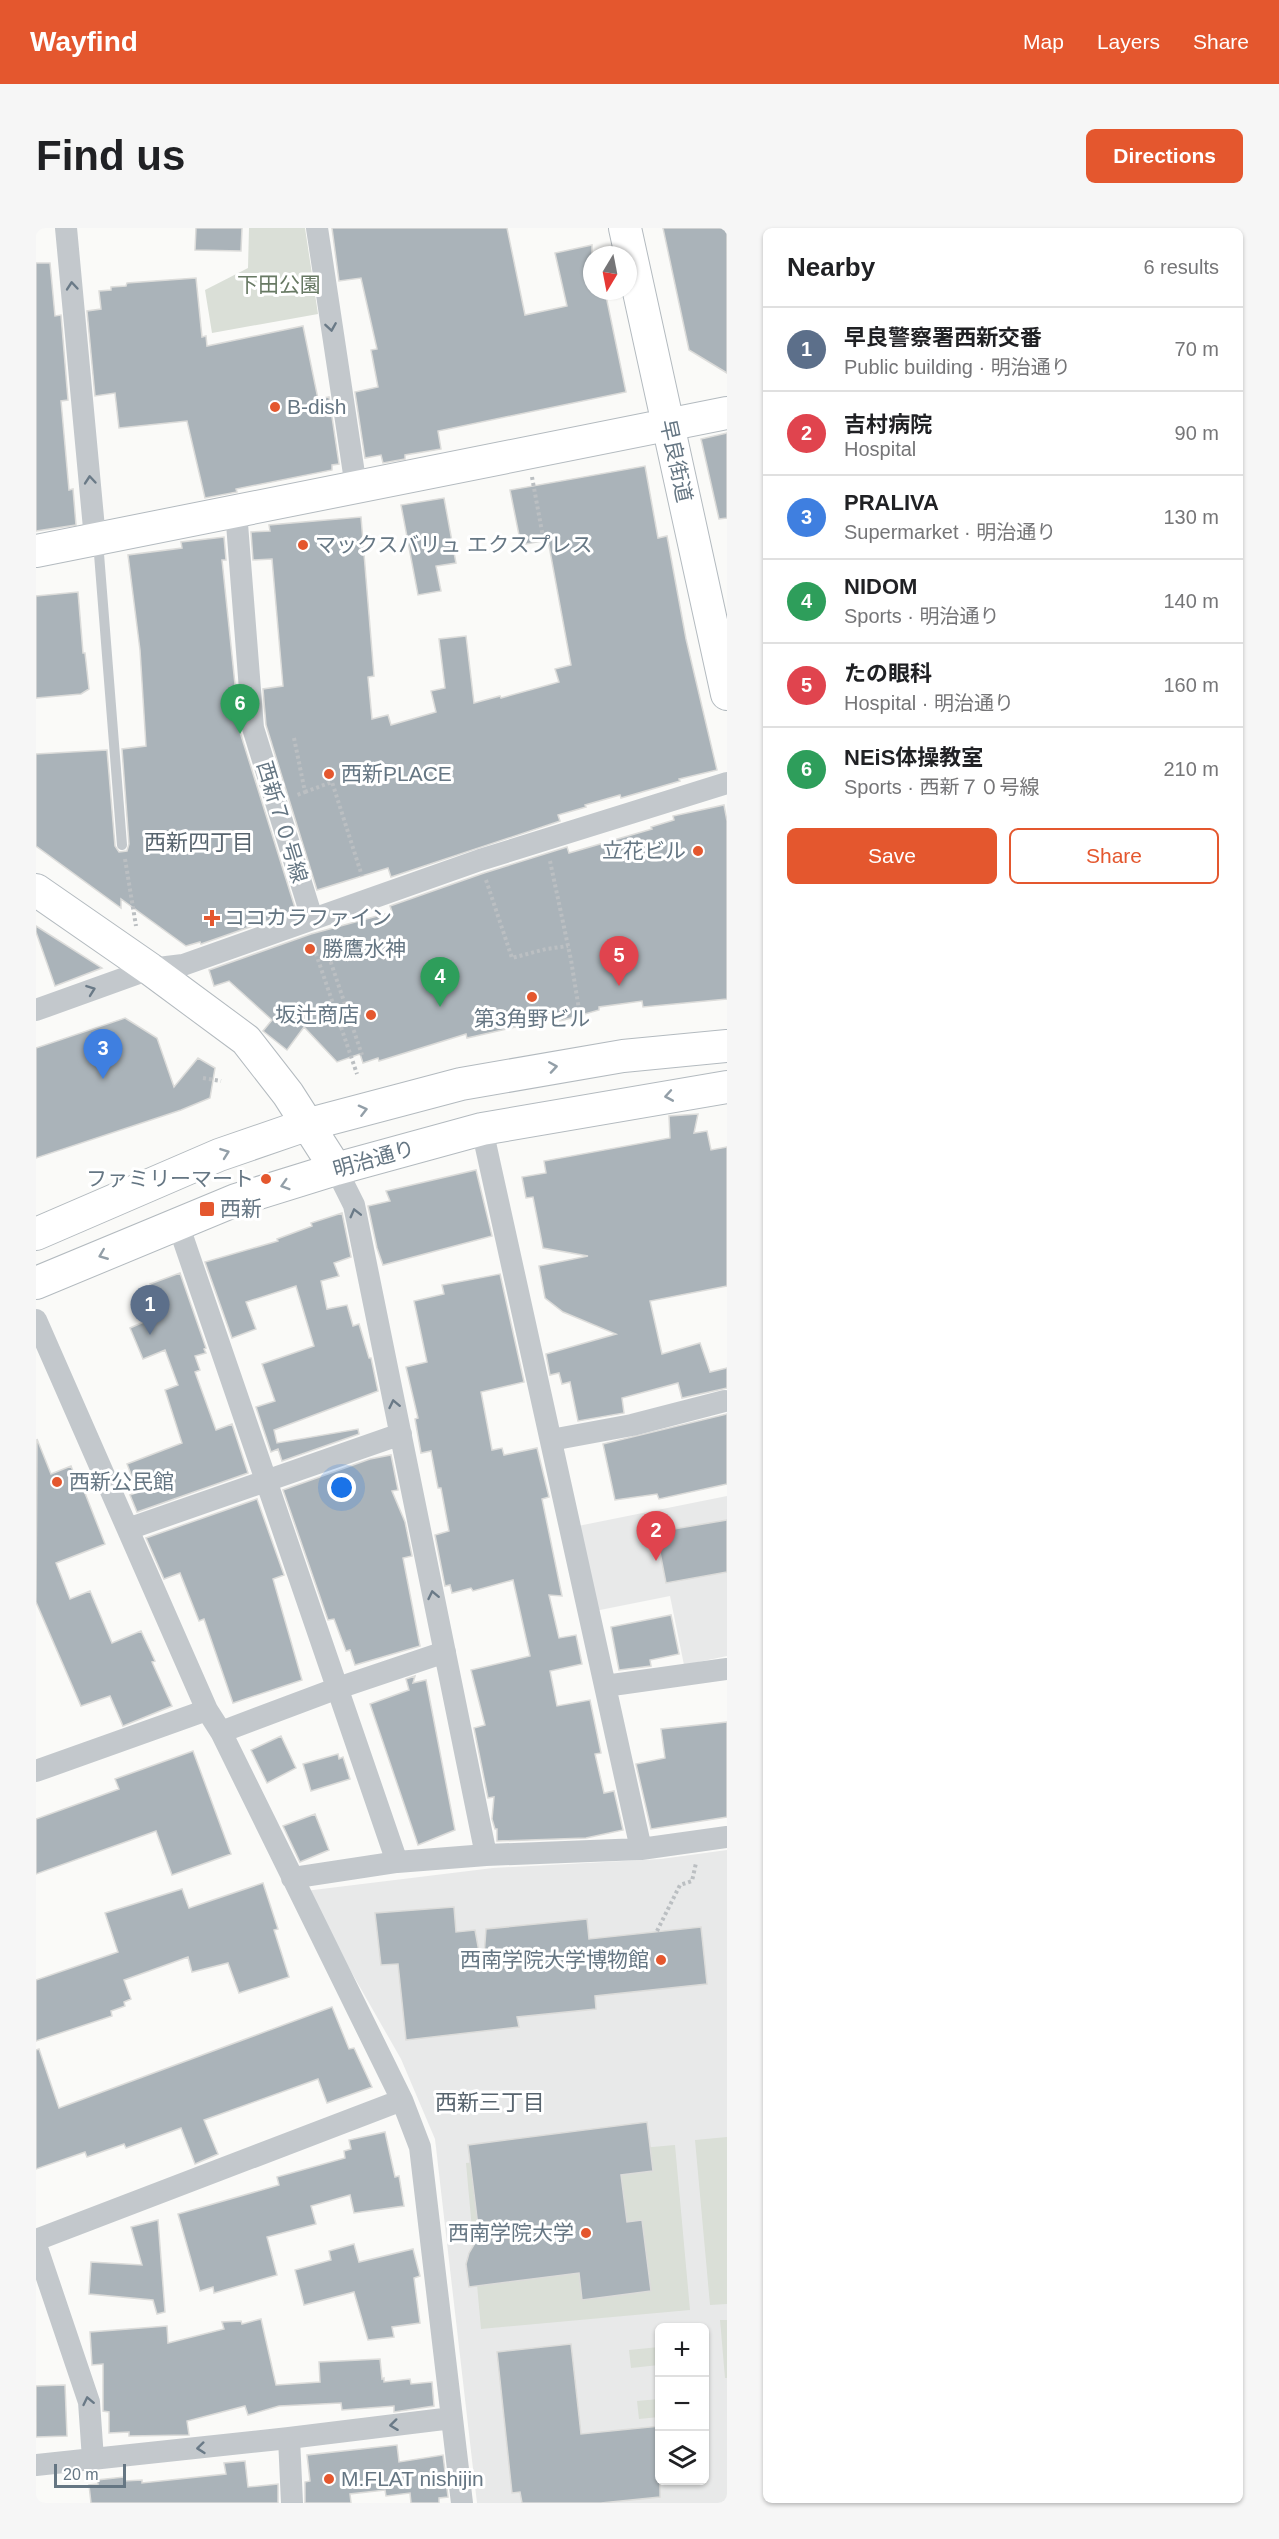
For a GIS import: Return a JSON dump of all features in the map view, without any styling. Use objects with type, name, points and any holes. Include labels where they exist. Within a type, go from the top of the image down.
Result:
[{"type":"street","points":[[66,228],[95,539]]},
{"type":"street","points":[[317,228],[356,487]]},
{"type":"street","name":"早良街道","points":[[625,228],[727,694]]},
{"type":"street","points":[[36,551],[727,413]]},
{"type":"street","name":"西新７０号線","points":[[236,511],[253,728],[315,931]]},
{"type":"street","points":[[36,1010],[150,969],[183,965],[315,931],[480,860],[727,783]]},
{"type":"street","points":[[36,890],[150,969],[246,1040],[288,1094],[336,1169],[354,1205],[486,1855]]},
{"type":"street","points":[[36,1234],[219,1155],[306,1125],[461,1084],[623,1056],[727,1046]]},
{"type":"street","name":"明治通り","points":[[36,1283],[236,1200],[336,1169],[482,1129],[727,1087]]},
{"type":"street","points":[[482,1129],[641,1849]]},
{"type":"street","points":[[178,1224],[397,1862]]},
{"type":"street","points":[[36,1320],[207,1710],[221,1731],[402,2100],[420,2146],[462,2503]]},
{"type":"street","points":[[551,1440],[632,1425],[725,1401]]},
{"type":"street","points":[[128,1530],[400,1434]]},
{"type":"street","points":[[221,1731],[445,1652]]},
{"type":"street","points":[[605,1686],[727,1669]]},
{"type":"street","points":[[36,1771],[207,1710]]},
{"type":"street","points":[[292,1878],[397,1862],[486,1855],[641,1849],[727,1837]]},
{"type":"street","points":[[36,2240],[402,2100]]},
{"type":"street","points":[[36,2245],[89,2402],[93,2459]]},
{"type":"street","points":[[36,2465],[289,2439],[452,2418]]},
{"type":"street","points":[[289,2439],[292,2503]]},
{"type":"lane","points":[[95,539],[99,554],[122,845]]},
{"type":"path","points":[[530,468],[544,548]]},
{"type":"path","points":[[294,738],[305,792]]},
{"type":"path","points":[[276,802],[332,782],[362,876]]},
{"type":"path","points":[[543,840],[568,946],[582,1028]]},
{"type":"path","points":[[122,845],[136,929]]},
{"type":"path","points":[[480,860],[512,958],[568,946]]},
{"type":"path","points":[[315,931],[334,974],[362,1055]]},
{"type":"path","points":[[315,931],[324,977],[357,1074]]},
{"type":"path","points":[[324,977],[334,974]]},
{"type":"path","points":[[335,1011],[346,1008]]},
{"type":"path","points":[[340,1026],[351,1022]]},
{"type":"path","points":[[203,1078],[221,1082]]},
{"type":"path","points":[[657,1931],[680,1885],[692,1881],[696,1862],[693,1842]]},
{"type":"shaded area","points":[[727,1496],[727,1656],[684,1665],[670,1596],[595,1611],[578,1526]]},
{"type":"shaded area","name":"西南学院大学","points":[[727,1850],[727,2503],[477,2503],[435,2139],[401,2059],[305,1891],[493,1868],[661,1859]]},
{"type":"green space","name":"下田公園","points":[[249,228],[305,228],[318,314],[212,333],[205,290],[248,268]]},
{"type":"green space","points":[[727,2137],[727,2304],[710,2305],[695,2140]]},
{"type":"green space","points":[[675,2145],[690,2310],[481,2329],[466,2163]]},
{"type":"green space","points":[[720,2320],[727,2320],[727,2378],[725,2378]]},
{"type":"green space","points":[[655,2347],[655,2365],[631,2368],[629,2350]]},
{"type":"green space","points":[[655,2399],[655,2417],[639,2419],[637,2401]]},
{"type":"building","points":[[196,228],[242,228],[241,251],[195,250]]},
{"type":"building","points":[[332,228],[507,228],[525,315],[567,306],[555,253],[583,247],[583,300],[607,300],[626,392],[438,431],[441,449],[405,455],[405,459],[383,463],[381,455],[365,458],[355,392],[378,387],[371,350],[377,349],[361,278],[339,281]]},
{"type":"building","points":[[663,228],[727,228],[727,373],[689,350]]},
{"type":"building","points":[[36,263],[50,263],[55,316],[61,315],[68,400],[61,401],[69,490],[73,489],[76,525],[36,531]]},
{"type":"building","points":[[196,278],[202,337],[206,336],[207,346],[303,326],[318,399],[329,397],[339,464],[332,465],[332,470],[236,489],[237,492],[205,498],[187,421],[119,428],[115,393],[95,396],[87,311],[101,309],[99,291],[126,286],[127,283]]},
{"type":"building","points":[[727,433],[727,518],[719,519],[701,439]]},
{"type":"building","points":[[645,466],[658,538],[667,536],[686,639],[717,770],[679,779],[680,781],[621,798],[620,795],[585,805],[586,807],[558,815],[560,821],[391,877],[388,868],[317,890],[266,725],[263,689],[283,686],[272,559],[253,560],[251,532],[270,531],[269,525],[361,517],[374,676],[368,677],[372,719],[388,715],[391,725],[436,712],[431,691],[445,688],[439,639],[466,636],[474,703],[559,682],[555,669],[571,665],[548,540],[521,545],[510,490]]},
{"type":"building","points":[[444,498],[456,563],[436,566],[441,591],[418,595],[401,505]]},
{"type":"building","points":[[224,537],[226,560],[222,560],[240,732],[296,911],[201,944],[200,942],[186,946],[121,899],[121,908],[36,846],[36,754],[107,750],[115,846],[119,852],[127,851],[129,844],[122,749],[146,746],[140,650],[128,555],[182,548],[181,542]]},
{"type":"building","points":[[78,592],[83,653],[85,653],[89,689],[81,694],[36,698],[36,596]]},
{"type":"building","points":[[724,805],[727,821],[727,999],[643,1007],[642,1001],[599,1007],[599,1010],[560,1021],[559,1017],[467,1038],[466,1034],[379,1061],[378,1058],[363,1063],[360,1054],[337,1062],[304,1027],[287,1050],[263,1031],[272,1020],[229,981],[214,986],[209,970],[311,934],[392,912],[390,906],[484,873],[567,847],[569,853],[652,829],[651,827],[674,820],[673,816]]},
{"type":"building","points":[[36,926],[102,968],[55,986],[36,932]]},
{"type":"building","points":[[125,1018],[157,1038],[174,1087],[198,1058],[215,1068],[210,1098],[181,1110],[36,1158],[36,1048]]},
{"type":"building","points":[[698,1114],[694,1133],[707,1131],[711,1150],[727,1147],[727,1286],[650,1301],[662,1354],[700,1343],[710,1372],[727,1368],[727,1388],[682,1398],[678,1383],[622,1398],[624,1413],[578,1421],[570,1382],[562,1384],[559,1373],[550,1375],[546,1354],[616,1334],[563,1312],[545,1298],[539,1266],[588,1256],[543,1248],[533,1197],[526,1198],[522,1177],[546,1173],[544,1161],[670,1138],[669,1116]]},
{"type":"building","points":[[476,1170],[492,1236],[383,1265],[368,1206],[390,1201],[386,1191]]},
{"type":"building","points":[[342,1213],[351,1257],[334,1263],[339,1276],[321,1281],[327,1309],[347,1305],[353,1326],[359,1324],[369,1358],[371,1358],[378,1391],[274,1430],[277,1443],[358,1429],[359,1434],[282,1461],[278,1449],[271,1452],[256,1407],[275,1401],[262,1364],[314,1346],[296,1286],[246,1302],[256,1329],[232,1338],[205,1262],[278,1241],[277,1239],[312,1226],[311,1223]]},
{"type":"building","points":[[180,1273],[206,1348],[204,1349],[206,1353],[195,1356],[200,1370],[195,1372],[216,1430],[232,1424],[248,1473],[137,1512],[130,1495],[138,1492],[127,1464],[182,1443],[165,1390],[178,1385],[165,1350],[143,1359],[130,1328],[162,1314],[150,1284]]},
{"type":"building","points":[[500,1274],[524,1382],[481,1392],[492,1450],[502,1448],[504,1455],[537,1448],[549,1497],[542,1499],[562,1596],[549,1595],[559,1638],[576,1635],[582,1664],[550,1671],[557,1706],[590,1700],[601,1753],[595,1754],[604,1793],[614,1791],[623,1830],[586,1838],[497,1841],[497,1829],[492,1819],[494,1797],[488,1798],[474,1728],[485,1725],[471,1670],[530,1656],[513,1580],[473,1591],[471,1588],[452,1593],[450,1585],[445,1586],[435,1535],[449,1531],[431,1451],[421,1453],[415,1419],[418,1418],[406,1367],[427,1362],[414,1301],[444,1294],[442,1285]]},
{"type":"building","points":[[727,1414],[727,1484],[659,1499],[657,1494],[615,1500],[603,1444]]},
{"type":"building","points":[[37,1439],[51,1474],[71,1466],[78,1484],[81,1483],[105,1544],[56,1563],[70,1599],[90,1591],[112,1643],[141,1631],[172,1706],[123,1726],[110,1696],[81,1706],[36,1602]]},
{"type":"building","points":[[391,1455],[398,1490],[392,1491],[405,1522],[412,1556],[403,1558],[420,1646],[355,1665],[350,1650],[346,1651],[334,1619],[328,1620],[283,1490],[370,1459]]},
{"type":"building","points":[[257,1499],[284,1575],[273,1579],[302,1680],[233,1703],[204,1619],[199,1621],[180,1573],[164,1579],[146,1538]]},
{"type":"building","points":[[727,1520],[727,1572],[666,1583],[656,1532]]},
{"type":"building","points":[[671,1615],[679,1654],[650,1660],[651,1666],[619,1670],[611,1627]]},
{"type":"building","points":[[415,1676],[413,1683],[426,1680],[455,1830],[418,1845],[370,1704],[409,1690],[406,1679]]},
{"type":"building","points":[[727,1722],[727,1817],[651,1829],[636,1764],[665,1758],[661,1729]]},
{"type":"building","points":[[281,1736],[296,1768],[267,1783],[251,1750]]},
{"type":"building","points":[[193,1751],[231,1854],[172,1875],[156,1831],[36,1874],[36,1819],[119,1789],[115,1779]]},
{"type":"building","points":[[338,1754],[339,1759],[343,1757],[350,1779],[311,1791],[303,1764]]},
{"type":"building","points":[[315,1814],[329,1850],[300,1862],[283,1826]]},
{"type":"building","points":[[263,1883],[278,1929],[274,1930],[289,1977],[239,1993],[228,1963],[192,1972],[188,1957],[124,1980],[131,1999],[124,2002],[125,2006],[111,2011],[112,2016],[36,2041],[36,1980],[118,1952],[105,1913],[182,1889],[189,1908]]},
{"type":"building","points":[[454,1907],[456,1932],[475,1930],[480,1957],[484,1956],[486,1929],[587,1919],[589,1939],[701,1927],[707,1984],[595,1996],[596,2009],[517,2017],[519,2027],[406,2040],[398,1964],[381,1965],[375,1913]]},
{"type":"building","points":[[332,2007],[349,2049],[354,2048],[372,2087],[327,2103],[318,2079],[204,2120],[218,2154],[195,2164],[181,2128],[126,2148],[124,2144],[87,2157],[85,2152],[36,2169],[36,2050],[39,2049],[59,2108]]},
{"type":"building","points":[[647,2122],[653,2171],[621,2175],[627,2222],[642,2220],[651,2291],[582,2300],[579,2273],[469,2287],[466,2264],[469,2253],[482,2231],[478,2226],[468,2145]]},
{"type":"building","points":[[385,2132],[395,2177],[399,2176],[404,2206],[354,2213],[350,2195],[311,2206],[316,2224],[267,2237],[277,2275],[214,2293],[213,2287],[200,2291],[178,2214],[279,2185],[277,2177],[345,2158],[344,2151],[351,2149],[349,2140]]},
{"type":"building","points":[[158,2220],[165,2312],[157,2314],[153,2300],[89,2294],[91,2262],[142,2265],[131,2227]]},
{"type":"building","points":[[354,2244],[359,2262],[413,2249],[420,2276],[414,2278],[420,2323],[392,2327],[394,2337],[368,2340],[354,2292],[304,2305],[295,2270],[331,2260],[329,2251]]},
{"type":"building","points":[[261,2319],[276,2385],[320,2382],[319,2362],[380,2359],[384,2382],[410,2379],[411,2384],[432,2382],[434,2406],[394,2412],[394,2406],[342,2410],[341,2403],[279,2406],[248,2415],[245,2406],[187,2421],[189,2435],[129,2436],[129,2432],[109,2433],[109,2412],[103,2411],[103,2364],[92,2365],[90,2332],[167,2326],[168,2343],[224,2329],[222,2322],[241,2321],[242,2324]]},
{"type":"building","points":[[571,2344],[581,2434],[655,2427],[655,2485],[660,2485],[660,2497],[601,2503],[522,2503],[520,2492],[512,2493],[497,2352]]},
{"type":"building","points":[[65,2385],[67,2436],[36,2437],[36,2386]]},
{"type":"building","points":[[397,2445],[399,2462],[443,2455],[448,2497],[439,2498],[439,2503],[411,2503],[410,2493],[386,2496],[385,2490],[350,2494],[351,2503],[305,2503],[305,2482],[310,2481],[307,2455]]},
{"type":"building","points":[[245,2461],[248,2487],[278,2484],[278,2503],[91,2503],[89,2485],[98,2484],[97,2480],[124,2477],[124,2481],[142,2480],[142,2483],[226,2474],[224,2463]]},
{"type":"place","name":"B-dish","points":[[275,407]]},
{"type":"place","name":"マックスバリュ エクスプレス","points":[[303,545]]},
{"type":"place","name":"NEiS体操教室","points":[[240,734]]},
{"type":"place","name":"西新PLACE","points":[[329,774]]},
{"type":"place","name":"立花ビル","points":[[698,851]]},
{"type":"place","name":"ココカラファイン","points":[[212,918]]},
{"type":"place","name":"勝鷹水神","points":[[310,949]]},
{"type":"place","name":"たの眼科","points":[[619,986]]},
{"type":"place","name":"第3角野ビル","points":[[532,997]]},
{"type":"place","name":"NIDOM","points":[[440,1007]]},
{"type":"place","name":"坂辻商店","points":[[371,1015]]},
{"type":"place","name":"PRALIVA","points":[[103,1079]]},
{"type":"place","name":"ファミリーマート","points":[[266,1179]]},
{"type":"place","name":"西新","points":[[207,1209]]},
{"type":"place","name":"早良警察署西新交番","points":[[150,1335]]},
{"type":"place","name":"西新公民館","points":[[57,1482]]},
{"type":"place","name":"吉村病院","points":[[656,1561]]},
{"type":"place","name":"西南学院大学博物館","points":[[661,1960]]},
{"type":"place","name":"西南学院大学","points":[[586,2233]]},
{"type":"place","name":"M.FLAT nishijin","points":[[329,2479]]},
{"type":"district","name":"西新四丁目","points":[[199,842]]},
{"type":"district","name":"西新三丁目","points":[[490,2102]]}]
